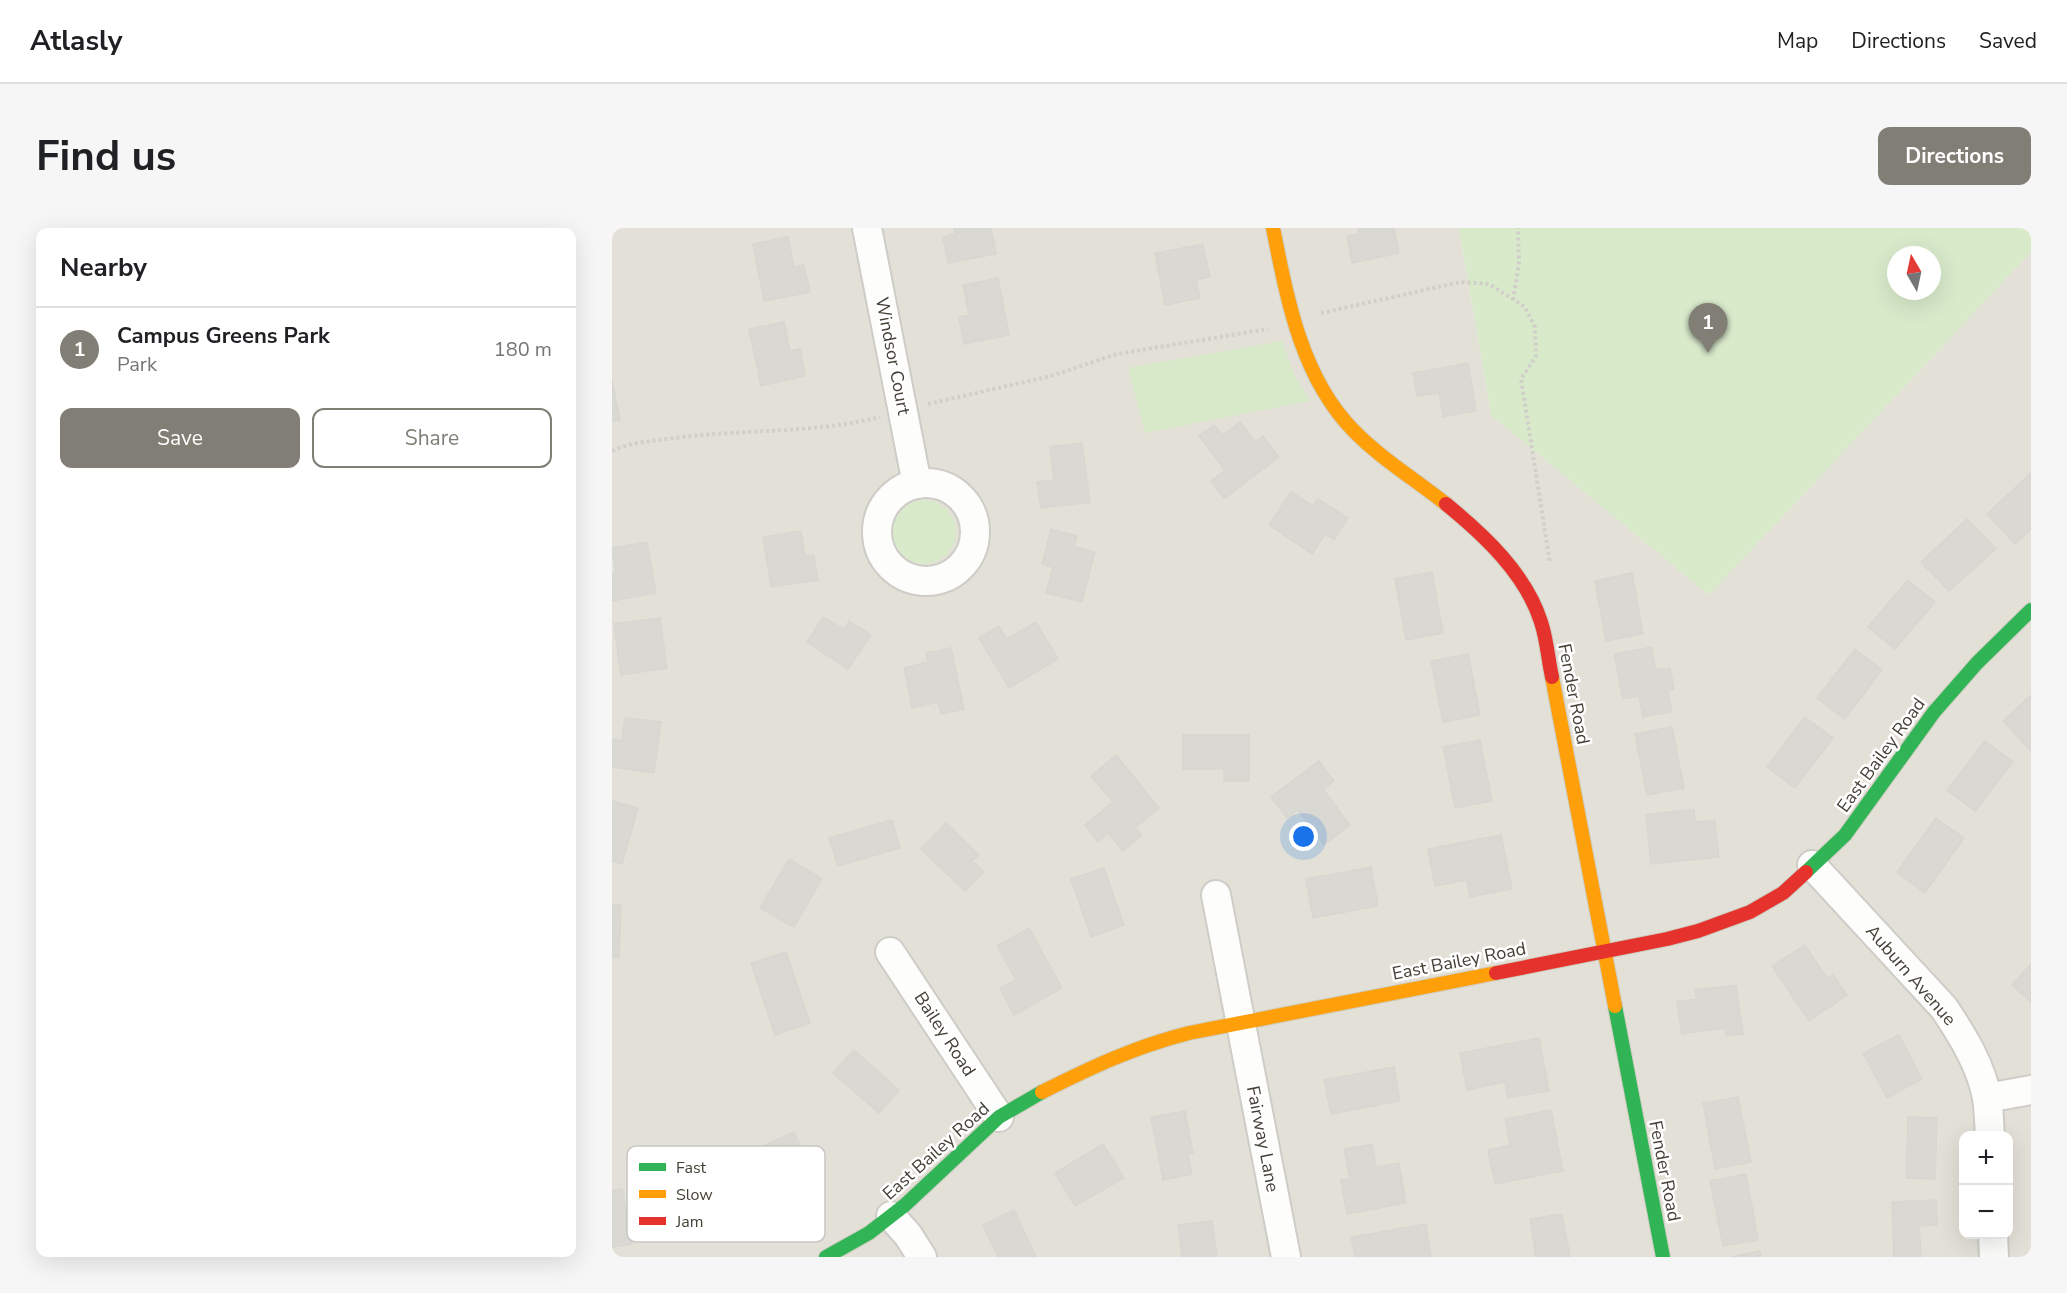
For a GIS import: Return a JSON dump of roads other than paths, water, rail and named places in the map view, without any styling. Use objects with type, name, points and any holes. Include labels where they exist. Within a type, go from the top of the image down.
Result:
[{"type":"street","name":"Windsor Court","points":[[867,228],[917,484]]},
{"type":"street","name":"Fender Road","points":[[1273,228],[1293,322],[1330,403],[1347,424],[1368,444],[1447,503],[1480,532],[1513,570],[1533,603],[1541,622],[1663,1257]]},
{"type":"street","name":"East Bailey Road","points":[[826,1257],[869,1233],[999,1117],[1032,1097],[1104,1061],[1155,1042],[1240,1022],[1603,952],[1698,931],[1750,912],[1783,893],[1845,835],[1941,704],[1977,663],[2031,610]]},
{"type":"street","name":"Auburn Avenue","points":[[1812,865],[1944,1008],[1960,1032],[1982,1078],[1987,1098],[1990,1131]]},
{"type":"street","points":[[1216,895],[1240,1022]]},
{"type":"street","name":"Bailey Road","points":[[890,952],[999,1117]]},
{"type":"street","name":"Fairway Lane","points":[[1240,1022],[1286,1257]]},
{"type":"street","points":[[1987,1098],[2031,1090]]},
{"type":"street","points":[[891,1215],[908,1235],[922,1257]]},
{"type":"street","points":[[1993,1239],[1994,1257]]},
{"type":"place","name":"Campus Greens Park","points":[[1708,353]]}]
